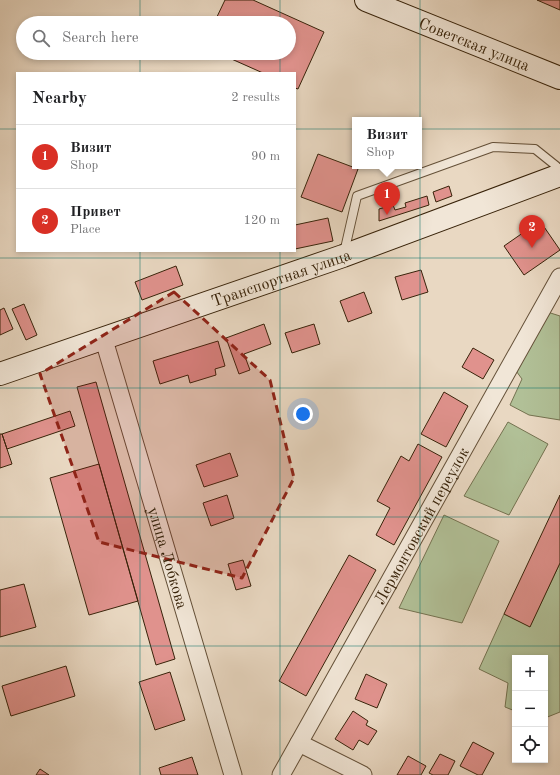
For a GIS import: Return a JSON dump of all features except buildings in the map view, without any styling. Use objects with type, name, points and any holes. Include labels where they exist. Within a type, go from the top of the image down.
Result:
[{"type":"main road","name":"Советская улица","points":[[366,0],[389,4],[560,78]]},
{"type":"main road","name":"Транспортная улица","points":[[0,374],[104,340],[343,256],[560,175]]},
{"type":"street","name":"Лермонтовский переулок","points":[[281,775],[560,277]]},
{"type":"street","name":"улица Лобкова","points":[[104,340],[233,775]]},
{"type":"street","points":[[298,743],[363,775]]},
{"type":"lane","points":[[343,256],[357,196],[493,147],[535,149],[560,169]]},
{"type":"highlighted area","points":[[174,292],[270,380],[294,478],[242,578],[99,542],[40,374]]},
{"type":"green space","points":[[541,310],[560,316],[560,420],[529,415],[510,405],[522,379],[511,364]]},
{"type":"green space","points":[[508,422],[548,444],[509,515],[464,496]]},
{"type":"green space","points":[[444,515],[499,541],[462,623],[399,608]]},
{"type":"green space","points":[[560,563],[560,712],[548,717],[548,655],[512,655],[512,710],[505,707],[508,683],[479,669],[504,614],[530,626]]},
{"type":"place","name":"Визит","points":[[387,215]]},
{"type":"place","name":"Привет","points":[[532,248]]}]
